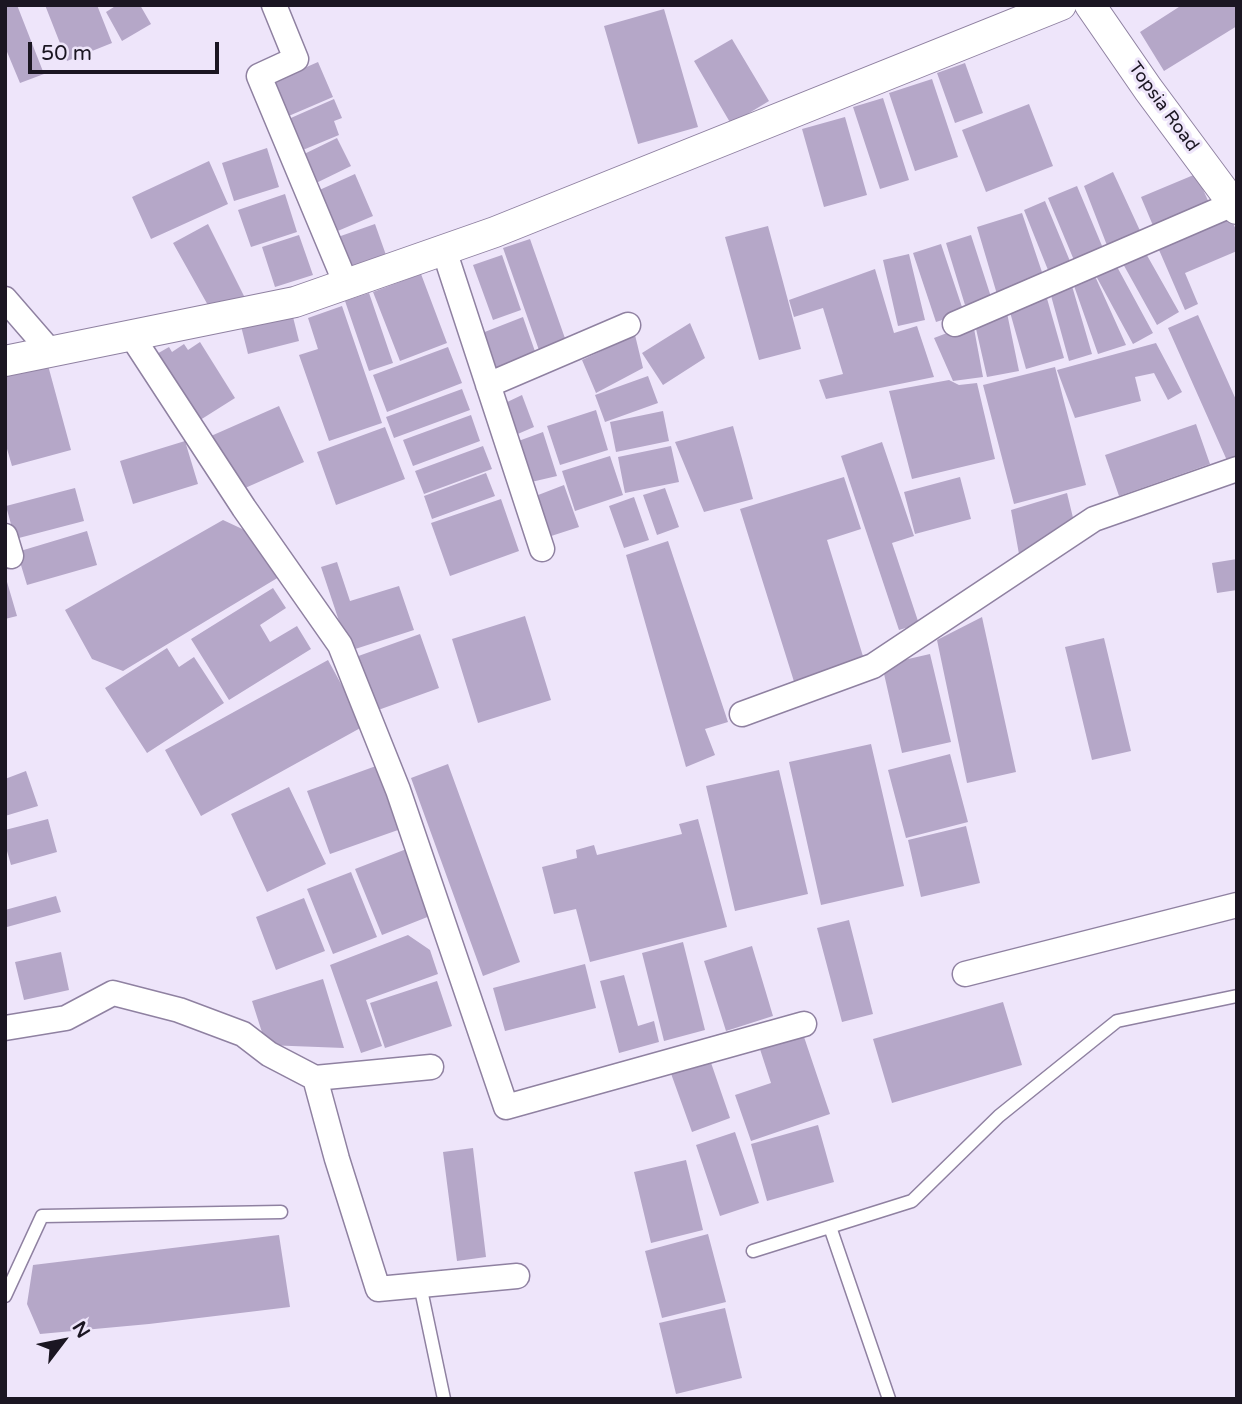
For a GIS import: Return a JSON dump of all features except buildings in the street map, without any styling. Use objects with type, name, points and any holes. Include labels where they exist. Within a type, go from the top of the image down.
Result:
[{"type":"street","points":[[274,5],[296,59],[260,76],[346,284]]},
{"type":"street","points":[[5,361],[295,302],[495,232],[1060,5]]},
{"type":"street","name":"Topsia Road","points":[[1090,5],[1149,89],[1231,193]]},
{"type":"street","points":[[955,324],[1231,193]]},
{"type":"street","points":[[444,250],[542,549]]},
{"type":"street","points":[[5,299],[51,352]]},
{"type":"street","points":[[488,385],[628,325]]},
{"type":"street","points":[[131,335],[244,508],[340,645],[398,790],[506,1107],[804,1024]]},
{"type":"street","points":[[741,714],[873,666],[1094,519],[1237,469]]},
{"type":"street","points":[[965,974],[1237,905]]},
{"type":"street","points":[[5,1028],[66,1018],[113,993],[179,1010],[243,1034],[269,1054],[315,1078],[431,1067]]},
{"type":"street","points":[[315,1078],[377,1289],[517,1276]]},
{"type":"lane","points":[[753,1251],[912,1201],[999,1116],[1117,1021],[1237,996]]},
{"type":"lane","points":[[5,1296],[42,1216],[281,1212]]},
{"type":"lane","points":[[830,1227],[889,1399]]},
{"type":"lane","points":[[420,1285],[444,1399]]}]
